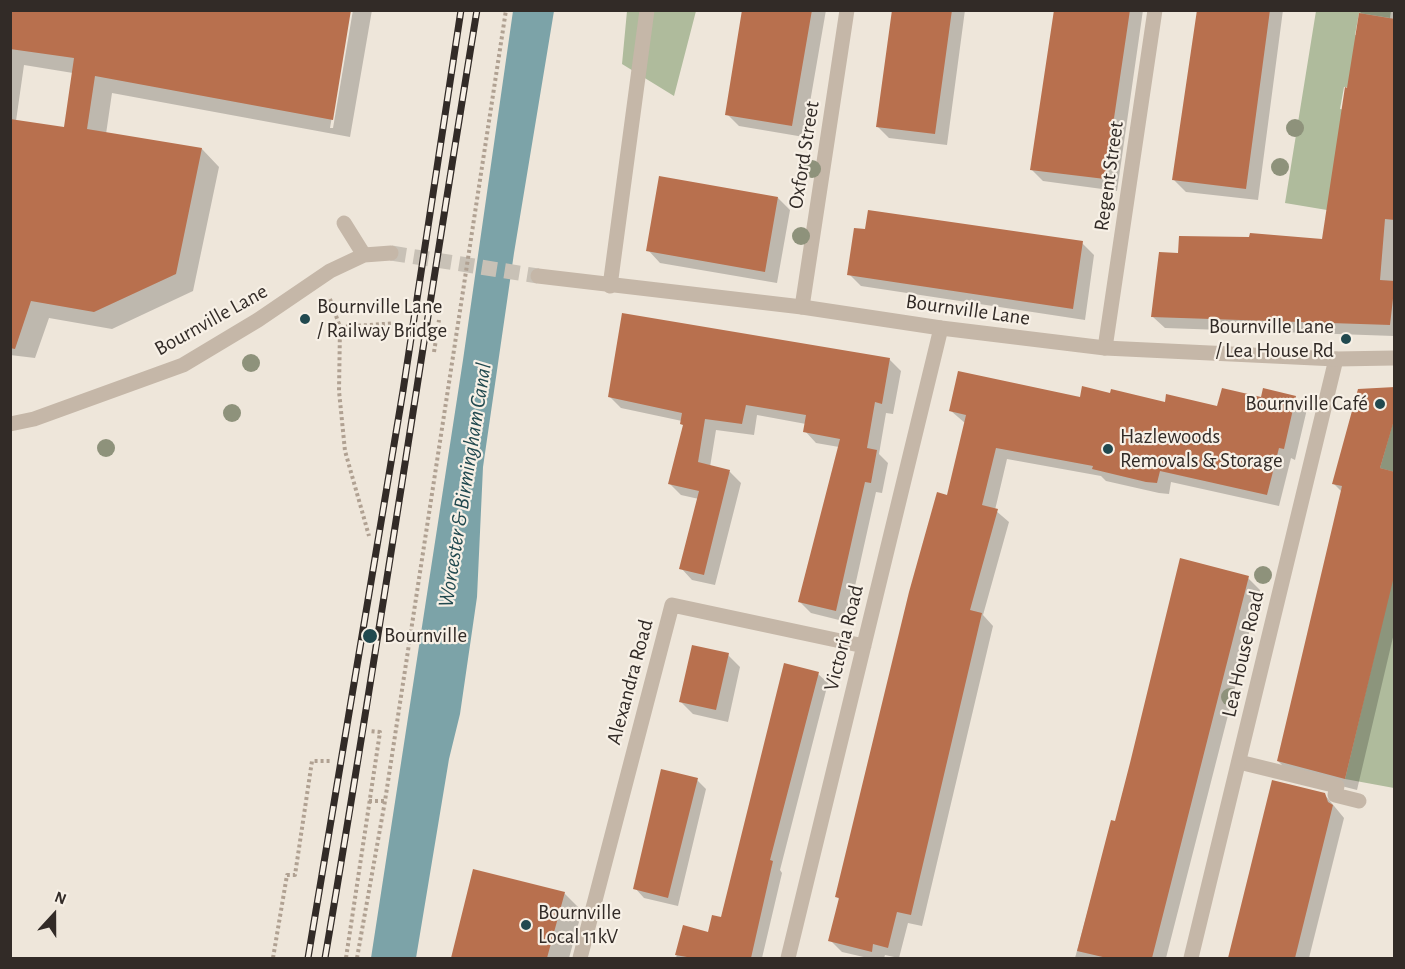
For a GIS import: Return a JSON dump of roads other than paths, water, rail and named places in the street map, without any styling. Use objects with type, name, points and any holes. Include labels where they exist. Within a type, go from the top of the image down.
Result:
[{"type":"street","points":[[610,286],[647,10]]},
{"type":"street","name":"Oxford Street","points":[[802,307],[848,10]]},
{"type":"street","name":"Regent Street","points":[[1105,348],[1155,10]]},
{"type":"street","points":[[344,223],[364,255]]},
{"type":"street","name":"Bournville Lane","points":[[10,424],[34,419],[183,365],[323,277],[364,255],[391,253]]},
{"type":"street","name":"Bournville Lane","points":[[538,276],[802,307],[940,328],[1105,348],[1336,359],[1395,358]]},
{"type":"street","name":"Victoria Road","points":[[788,958],[940,328]]},
{"type":"street","name":"Lea House Road","points":[[1191,958],[1336,359]]},
{"type":"street","name":"Alexandra Road","points":[[580,958],[672,605],[864,646]]},
{"type":"street","points":[[1239,762],[1337,786],[1335,795],[1359,801]]},
{"type":"water","name":"Worcester & Birmingham Canal","points":[[513,11],[554,11],[514,253],[483,467],[477,597],[460,714],[449,759],[416,958],[371,958],[463,360]]},
{"type":"tunnel","points":[[391,253],[538,276]]},
{"type":"railway","points":[[308,958],[403,391],[461,10]]},
{"type":"railway","points":[[325,958],[477,10]]},
{"type":"place","name":"Bournville Lane / Railway Bridge","points":[[305,319]]},
{"type":"place","name":"Bournville Lane / Lea House Rd","points":[[1346,339]]},
{"type":"place","name":"Bournville Café","points":[[1380,404]]},
{"type":"place","name":"Hazlewoods Removals & Storage","points":[[1108,449]]},
{"type":"place","name":"Bournville","points":[[370,636]]},
{"type":"place","name":"Bournville Local 11kV","points":[[526,925]]}]
